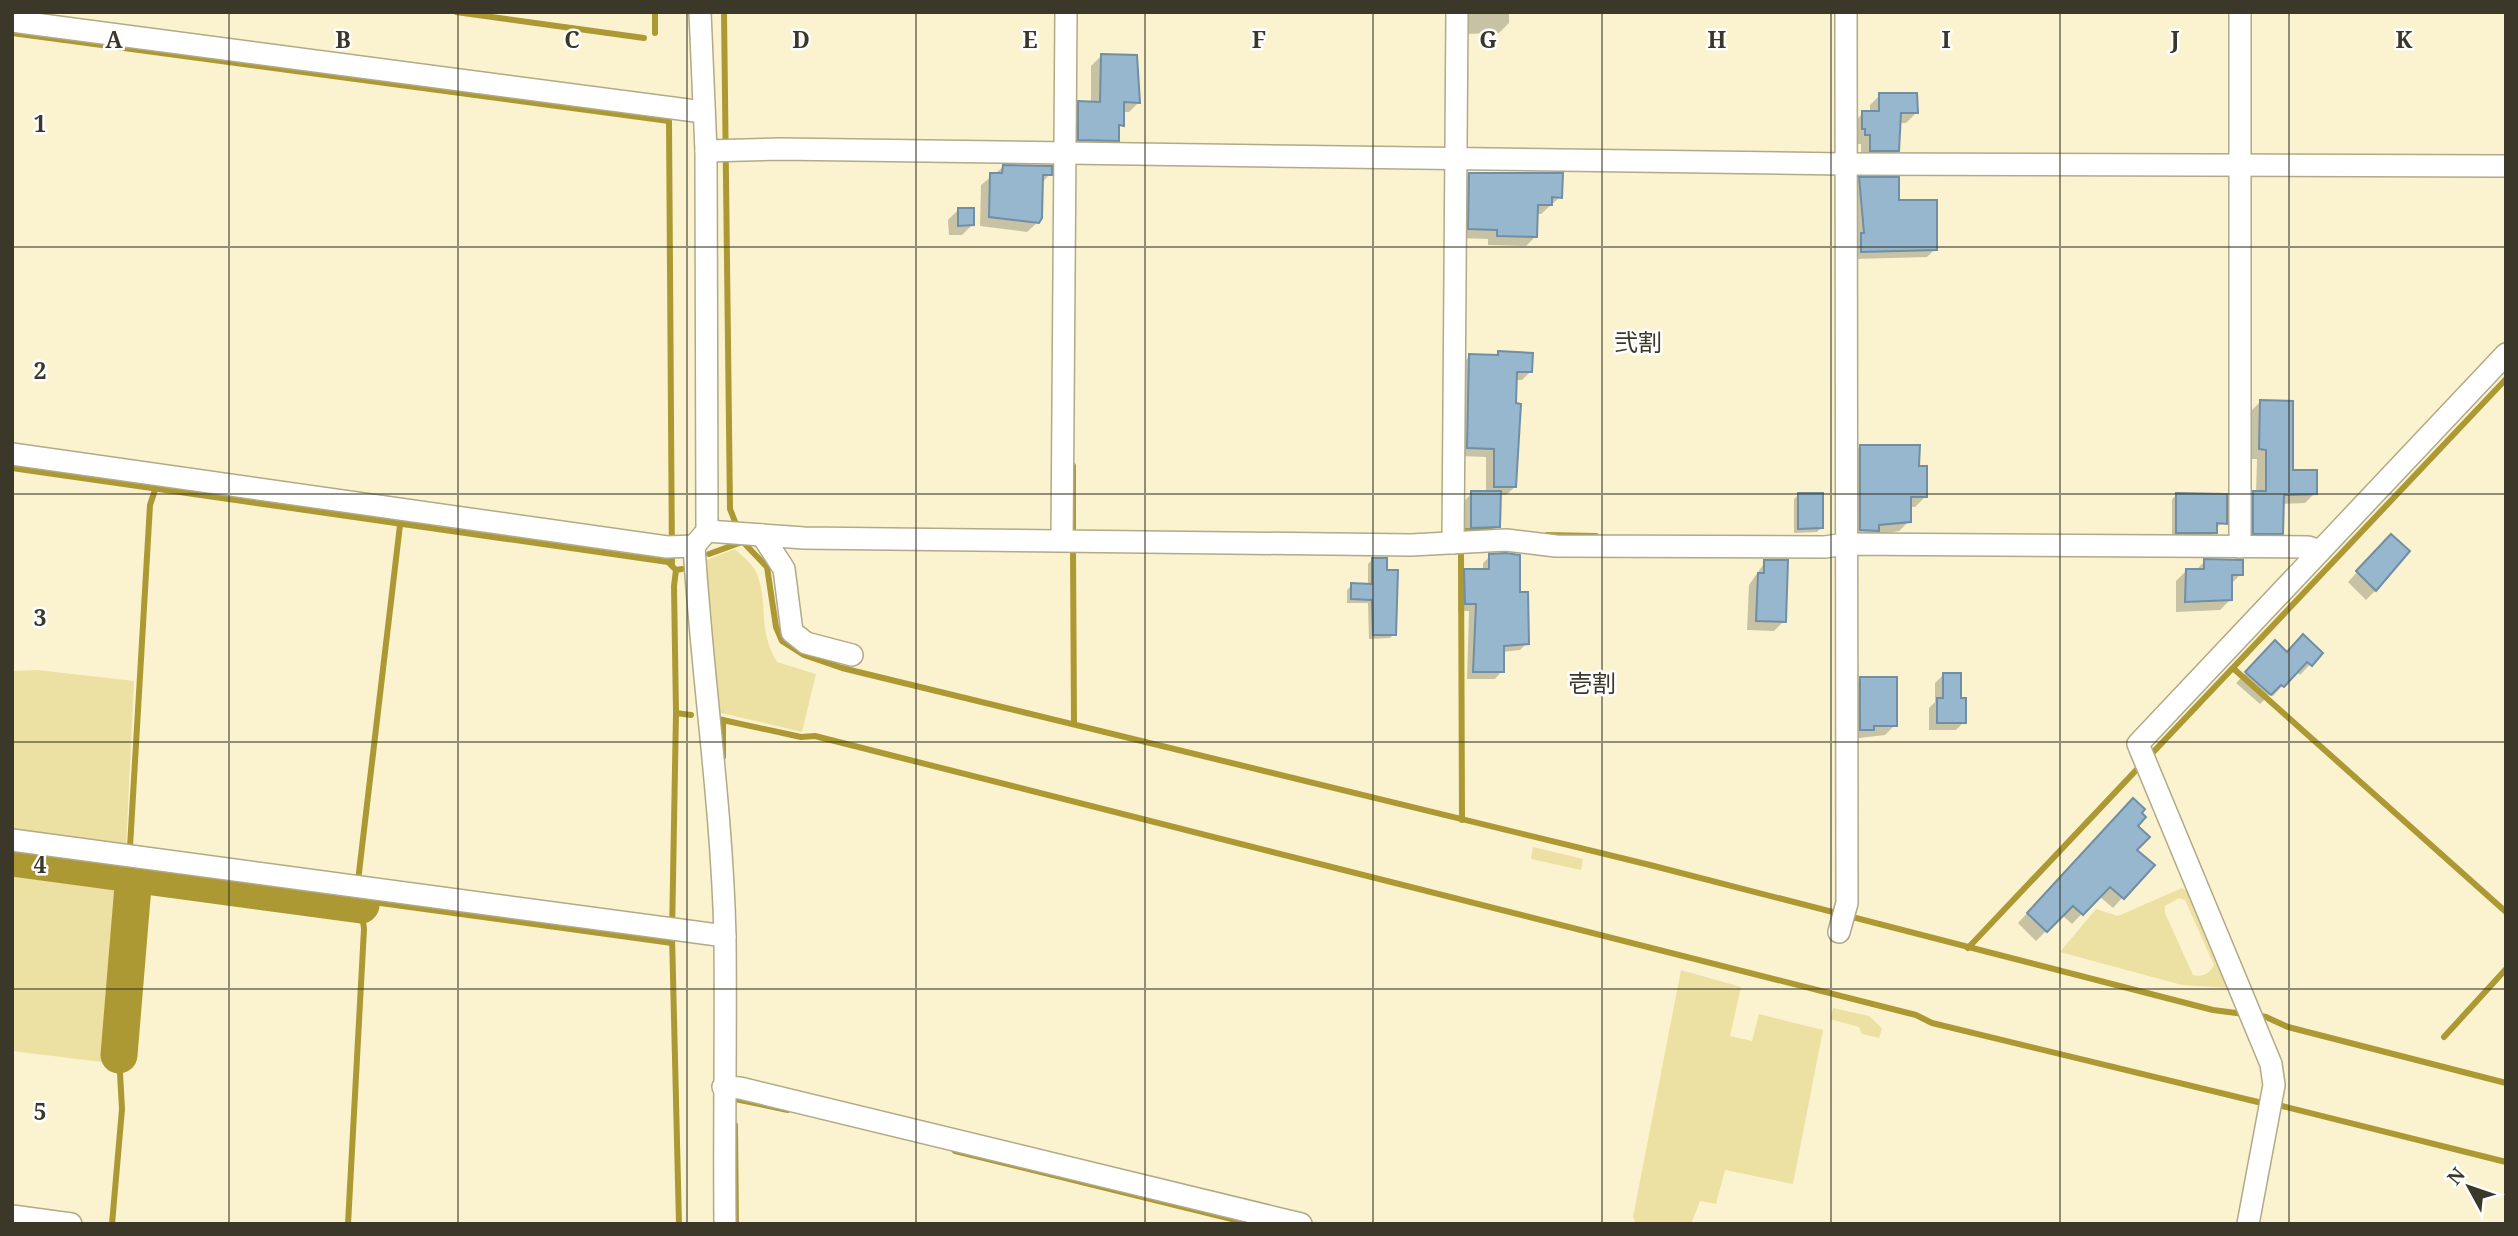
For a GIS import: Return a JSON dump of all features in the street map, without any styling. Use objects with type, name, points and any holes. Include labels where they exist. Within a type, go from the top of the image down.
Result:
[{"type":"street","points":[[700,12],[703,112],[718,151],[686,543],[712,736],[724,936],[730,1087],[725,1224]]},
{"type":"street","points":[[1062,535],[1066,12]]},
{"type":"street","points":[[1453,534],[1457,12]]},
{"type":"street","points":[[1842,920],[1852,164],[1846,12]]},
{"type":"street","points":[[2240,12],[2240,542]]},
{"type":"street","points":[[12,21],[703,112]]},
{"type":"street","points":[[718,151],[1456,156],[1852,164],[2242,162],[2506,166]]},
{"type":"street","points":[[2248,1224],[2274,1085],[2272,1064],[2138,744],[2320,551],[2499,377],[2506,354]]},
{"type":"street","points":[[12,454],[686,543],[748,534],[1062,535],[1411,545],[1453,534],[1556,545],[1825,547],[1845,544],[2240,542],[2308,547],[2320,551]]},
{"type":"street","points":[[748,534],[784,569],[792,632],[806,643],[852,655]]},
{"type":"street","points":[[12,839],[724,936]]},
{"type":"street","points":[[730,1087],[1301,1224]]},
{"type":"street","points":[[12,1216],[71,1224]]},
{"type":"shaded area","points":[[735,549],[757,574],[767,638],[777,662],[816,674],[802,732],[717,712],[704,561]]},
{"type":"shaded area","points":[[37,670],[134,681],[126,849],[12,835],[14,671]]},
{"type":"shaded area","points":[[1533,847],[1583,859],[1581,870],[1531,859]]},
{"type":"shaded area","points":[[12,870],[101,882],[114,891],[119,903],[102,1062],[12,1051]]},
{"type":"shaded area","points":[[2182,888],[2190,893],[2229,988],[2182,985],[2060,952],[2096,909],[2118,916]],"holes":[[[2179,898],[2185,900],[2214,965],[2202,975],[2193,975],[2165,913],[2165,906]]]},
{"type":"shaded area","points":[[1681,970],[1741,987],[1730,1036],[1752,1041],[1759,1014],[1823,1030],[1793,1184],[1725,1170],[1716,1204],[1700,1201],[1691,1224],[1636,1224],[1633,1217]]},
{"type":"shaded area","points":[[1833,1008],[1869,1016],[1882,1028],[1879,1038],[1862,1034],[1859,1027],[1830,1019]]},
{"type":"building","points":[[1101,54],[1137,55],[1140,103],[1124,102],[1124,126],[1119,125],[1119,141],[1078,140],[1078,101],[1100,102]]},
{"type":"building","points":[[1879,93],[1917,93],[1918,113],[1901,113],[1899,151],[1870,151],[1870,135],[1865,135],[1865,129],[1862,129],[1862,111],[1879,111]]},
{"type":"building","points":[[1003,165],[1052,166],[1052,175],[1043,175],[1042,218],[1039,223],[989,217],[990,173],[1002,173]]},
{"type":"building","points":[[1469,173],[1563,173],[1562,198],[1552,197],[1552,205],[1538,205],[1537,237],[1497,236],[1497,230],[1468,229]]},
{"type":"building","points":[[1859,177],[1899,177],[1899,200],[1937,200],[1937,250],[1861,252],[1861,233],[1864,233]]},
{"type":"building","points":[[958,208],[974,208],[974,225],[958,226]]},
{"type":"building","points":[[1498,351],[1533,353],[1532,372],[1517,372],[1516,403],[1521,404],[1516,487],[1494,487],[1494,449],[1467,448],[1469,354],[1498,355]]},
{"type":"building","points":[[2260,400],[2293,401],[2293,470],[2317,470],[2317,494],[2284,495],[2283,534],[2253,534],[2253,491],[2266,491],[2266,450],[2259,449]]},
{"type":"building","points":[[1860,445],[1920,445],[1919,466],[1927,466],[1927,497],[1911,497],[1911,522],[1879,525],[1879,531],[1860,530]]},
{"type":"building","points":[[1471,491],[1501,491],[1500,527],[1471,528]]},
{"type":"building","points":[[1798,493],[1823,493],[1823,528],[1798,529]]},
{"type":"building","points":[[2176,493],[2227,494],[2227,524],[2217,523],[2217,533],[2176,533]]},
{"type":"building","points":[[2391,534],[2410,551],[2376,591],[2356,571]]},
{"type":"building","points":[[1489,554],[1520,555],[1520,592],[1528,592],[1529,644],[1504,646],[1504,672],[1473,672],[1476,604],[1465,604],[1464,569],[1489,569]]},
{"type":"building","points":[[1372,558],[1387,558],[1387,570],[1398,570],[1396,635],[1373,635],[1372,600],[1351,599],[1351,583],[1372,584]]},
{"type":"building","points":[[2204,559],[2243,560],[2243,575],[2232,575],[2232,600],[2185,602],[2186,569],[2204,569]]},
{"type":"building","points":[[1764,560],[1788,560],[1786,622],[1756,621],[1758,573],[1764,573]]},
{"type":"building","points":[[2303,634],[2323,653],[2312,666],[2307,662],[2284,687],[2281,685],[2271,695],[2245,672],[2275,640],[2287,652]]},
{"type":"building","points":[[1943,673],[1961,673],[1961,698],[1966,698],[1966,723],[1937,723],[1937,698],[1943,698]]},
{"type":"building","points":[[1860,677],[1897,677],[1897,726],[1874,726],[1874,730],[1860,730]]},
{"type":"building","points":[[2133,798],[2145,809],[2142,813],[2146,817],[2138,826],[2150,837],[2137,850],[2155,865],[2124,899],[2110,887],[2083,915],[2073,906],[2047,932],[2027,913]]},
{"type":"waterway","points":[[456,12],[644,38]]},
{"type":"waterway","points":[[655,12],[655,33]]},
{"type":"waterway","points":[[724,12],[730,509],[743,542],[767,567],[776,627],[782,641],[804,655],[842,668],[1650,865],[2213,1010],[2244,1014]]},
{"type":"waterway","points":[[12,33],[669,121],[672,565]]},
{"type":"waterway","points":[[1968,948],[2506,379]]},
{"type":"waterway","points":[[1073,466],[1073,536]]},
{"type":"waterway","points":[[12,468],[668,562],[676,570]]},
{"type":"waterway","points":[[134,874],[130,847],[150,505],[156,487]]},
{"type":"waterway","points":[[348,1224],[364,929],[358,881],[400,525]]},
{"type":"waterway","points":[[1456,531],[1491,531]]},
{"type":"waterway","points":[[1547,535],[1596,536]]},
{"type":"waterway","points":[[709,554],[742,542]]},
{"type":"waterway","points":[[1073,550],[1074,724]]},
{"type":"waterway","points":[[1461,553],[1462,820]]},
{"type":"waterway","points":[[679,1224],[672,935],[676,713],[674,586],[676,570],[682,569]]},
{"type":"waterway","points":[[2234,669],[2506,912]]},
{"type":"waterway","points":[[676,713],[691,715]]},
{"type":"waterway","points":[[718,719],[801,737],[815,736],[1916,1015],[1932,1023],[2262,1103]]},
{"type":"waterway","points":[[723,720],[723,757]]},
{"type":"waterway","points":[[12,858],[361,905]]},
{"type":"waterway","points":[[119,1055],[134,874]]},
{"type":"waterway","points":[[361,905],[373,902],[672,943]]},
{"type":"waterway","points":[[2444,1037],[2506,969]]},
{"type":"waterway","points":[[2255,1015],[2288,1027],[2506,1083]]},
{"type":"waterway","points":[[112,1224],[122,1109],[119,1055]]},
{"type":"waterway","points":[[735,1099],[788,1110]]},
{"type":"waterway","points":[[2282,1106],[2506,1162]]},
{"type":"waterway","points":[[735,1125],[736,1224]]},
{"type":"waterway","points":[[955,1151],[1252,1224]]},
{"type":"district","name":"弐割","points":[[1638,343]]},
{"type":"district","name":"壱割","points":[[1592,684]]}]
